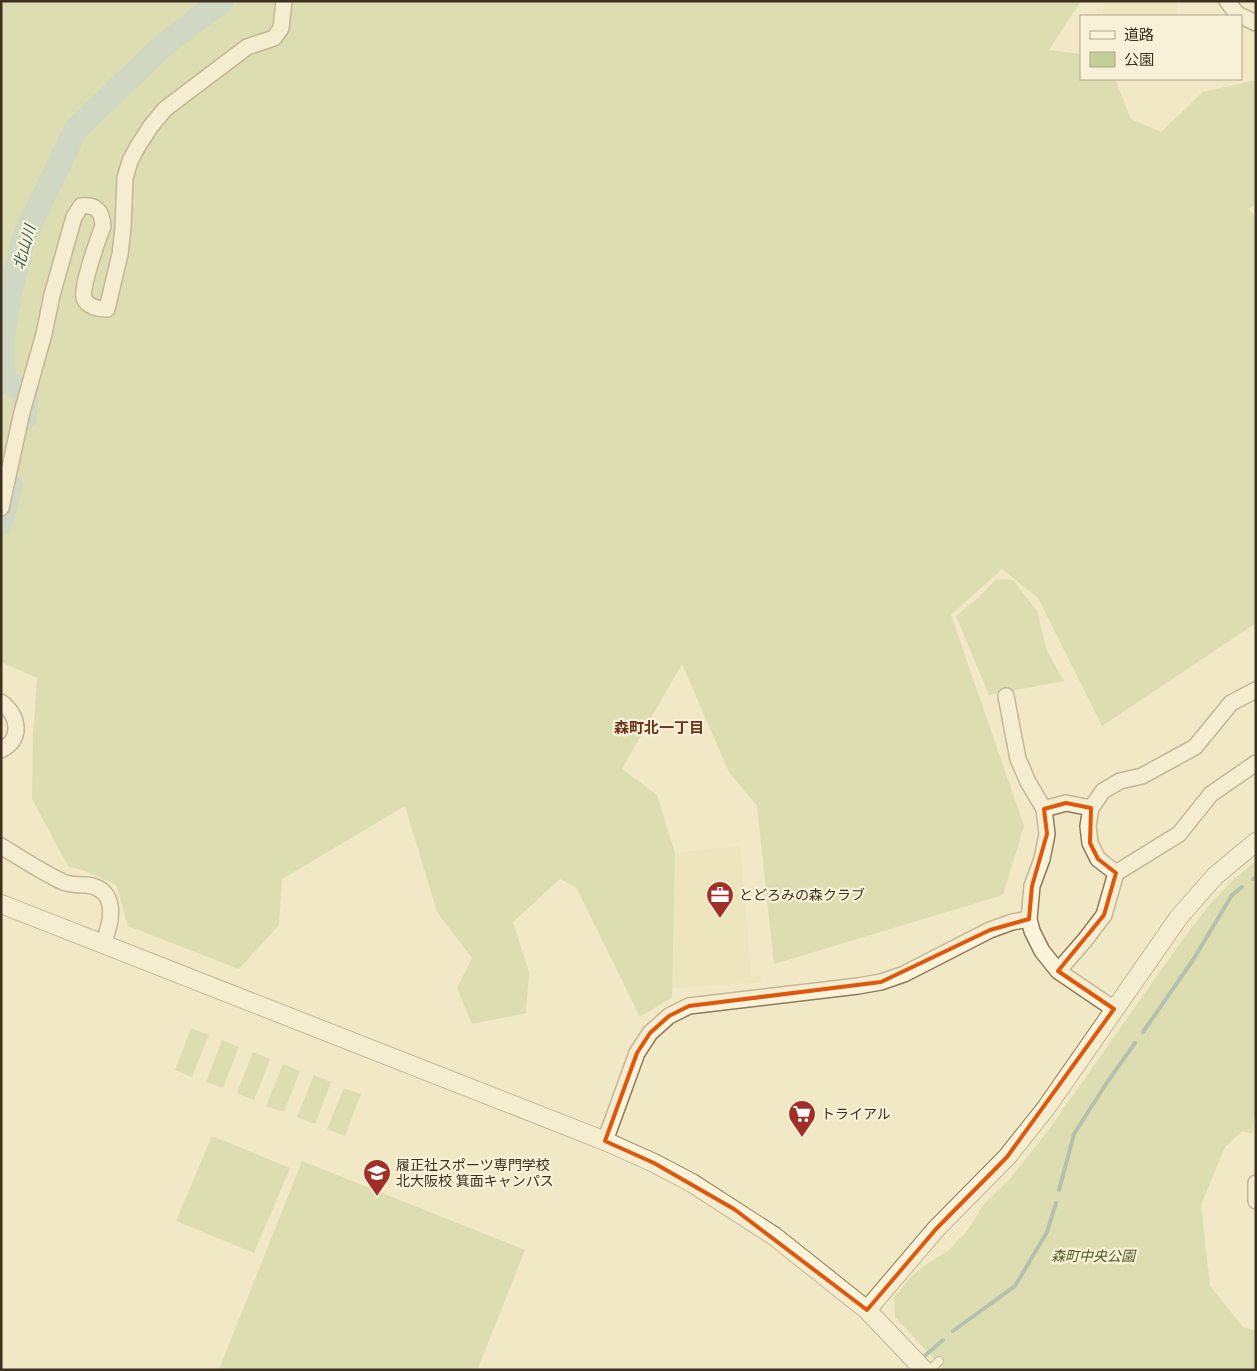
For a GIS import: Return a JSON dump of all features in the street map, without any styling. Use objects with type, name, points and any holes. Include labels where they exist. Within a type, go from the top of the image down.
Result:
[{"type":"street","points":[[1,508],[22,412],[74,216],[81,206],[90,205],[97,209],[102,217],[103,226],[83,296],[87,303],[99,309],[107,308],[121,246],[125,178],[130,161],[138,146],[165,109],[247,47],[274,38],[281,28],[284,1]]},
{"type":"street","points":[[1227,1],[1239,15]]},
{"type":"street","points":[[1242,16],[1256,23]]},
{"type":"street","points":[[1116,873],[1098,859],[1090,843],[1088,826],[1091,808],[1103,790],[1120,781],[1142,776],[1196,747],[1231,703],[1256,690]]},
{"type":"street","points":[[1006,696],[1018,759],[1028,782],[1044,809],[1047,834],[1042,859],[1032,886],[1029,919],[1032,931],[1042,951],[1058,970],[1114,1009]]},
{"type":"street","points":[[1,702],[12,712],[16,726],[15,738],[8,747],[1,750]]},
{"type":"street","points":[[1058,970],[1104,915],[1116,873],[1179,834],[1211,794],[1256,763]]},
{"type":"street","points":[[1044,809],[1066,803],[1091,808]]},
{"type":"street","points":[[868,1310],[936,1229],[1007,1158],[1046,1108],[1179,917],[1215,876],[1256,842]]},
{"type":"street","points":[[1,846],[62,882],[73,886],[86,885],[99,889],[108,898],[112,912],[110,927],[103,943]]},
{"type":"street","points":[[1,904],[605,1141],[654,1163],[692,1183],[774,1236],[868,1310],[911,1355],[932,1366]]},
{"type":"street","points":[[605,1141],[638,1053],[650,1033],[669,1016],[690,1006],[882,982],[904,974],[990,930],[1012,922],[1029,919]]},
{"type":"street","points":[[1256,1183],[1256,1202]]},
{"type":"lane","points":[[930,1370],[932,1366]]},
{"type":"highlighted area","points":[[1066,803],[1091,808],[1090,843],[1098,859],[1116,873],[1104,915],[1058,971],[1114,1009],[1007,1157],[936,1229],[867,1310],[734,1209],[654,1163],[605,1141],[637,1053],[650,1033],[669,1016],[689,1006],[881,982],[990,930],[1029,919],[1032,886],[1047,834],[1044,809]]},
{"type":"shaded area","points":[[1105,1],[1178,1],[1176,15],[1102,15]]},
{"type":"shaded area","points":[[740,846],[751,977],[760,976],[761,982],[672,988],[675,853]]},
{"type":"green space","points":[[1,1],[1081,1],[1049,50],[1080,54],[1080,80],[1115,80],[1131,119],[1161,132],[1203,92],[1256,80],[1256,204],[1248,209],[1256,216],[1256,623],[1102,726],[1038,598],[1002,569],[951,615],[1024,826],[1003,895],[774,964],[757,806],[729,772],[682,664],[622,769],[657,795],[675,853],[672,997],[640,1017],[576,887],[560,879],[513,922],[529,972],[526,1013],[472,1024],[457,988],[472,958],[437,912],[405,806],[282,879],[279,925],[239,969],[128,926],[116,885],[85,871],[68,866],[32,799],[33,735],[37,678],[1,662]]},
{"type":"green space","points":[[996,579],[1013,580],[1037,611],[1047,651],[1064,681],[989,695],[956,616],[978,598]]},
{"type":"green space","name":"森町中央公園","points":[[1256,861],[1256,1107],[1252,1134],[1242,1131],[1225,1147],[1201,1205],[1210,1286],[1243,1327],[1256,1331],[1256,1370],[944,1370],[895,1317],[894,1297],[911,1277],[925,1265],[949,1250],[967,1231],[984,1204],[1010,1179],[1050,1128],[1183,939],[1210,904],[1234,879]]},
{"type":"green space","points":[[191,1028],[209,1035],[192,1077],[175,1070]]},
{"type":"green space","points":[[222,1040],[239,1047],[223,1088],[206,1082]]},
{"type":"green space","points":[[253,1052],[270,1059],[254,1100],[237,1093]]},
{"type":"green space","points":[[283,1064],[300,1071],[284,1112],[266,1106]]},
{"type":"green space","points":[[314,1075],[331,1082],[315,1124],[297,1117]]},
{"type":"green space","points":[[344,1088],[361,1094],[345,1136],[327,1129]]},
{"type":"green space","points":[[212,1136],[290,1168],[254,1253],[176,1221]]},
{"type":"green space","points":[[302,1161],[525,1250],[477,1370],[219,1370]]},
{"type":"waterway","name":"北山川","points":[[25,418],[26,392],[6,382],[3,368],[3,336],[10,294],[24,237],[76,129],[167,42],[222,1]]},
{"type":"waterway","name":"北山川","points":[[1,523],[11,485]]},
{"type":"waterway","points":[[1143,1032],[1193,960],[1232,895],[1242,887]]},
{"type":"waterway","points":[[1059,1190],[1074,1134],[1135,1043]]},
{"type":"waterway","points":[[953,1331],[1015,1286],[1047,1232],[1056,1203]]},
{"type":"waterway","points":[[920,1360],[943,1340]]},
{"type":"place","name":"とどろみの森クラブ","points":[[720,919]]},
{"type":"place","name":"トライアル","points":[[802,1138]]},
{"type":"place","name":"履正社スポーツ専門学校 北大阪校 箕面キャンパス","points":[[377,1197]]},
{"type":"district","name":"森町北一丁目","points":[[659,727]]}]
